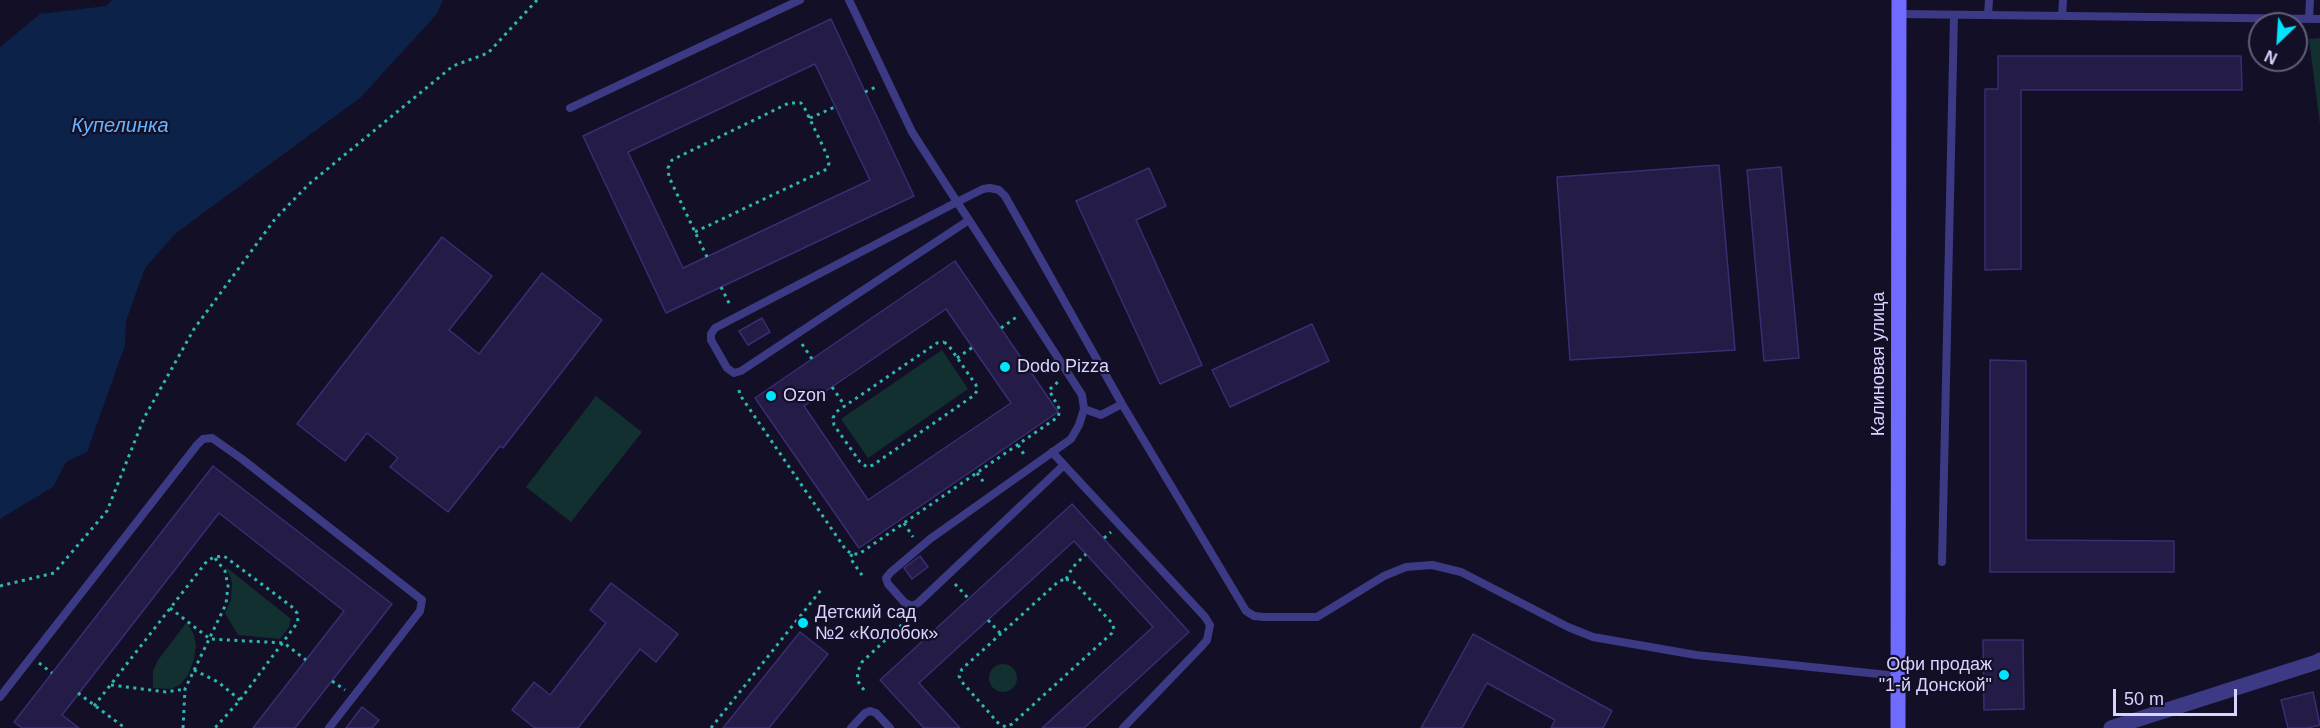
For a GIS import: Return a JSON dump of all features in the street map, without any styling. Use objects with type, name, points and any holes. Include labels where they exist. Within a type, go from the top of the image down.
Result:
[{"type":"street","name":"Калиновая улица","points":[[1898,728],[1899,7]]},
{"type":"street","points":[[2111,728],[2319,661]]},
{"type":"lane","points":[[570,108],[800,0]]},
{"type":"lane","points":[[849,0],[912,132],[1082,395],[1084,409],[1079,425],[1071,438],[930,539],[891,572],[886,578],[888,584],[904,602],[912,606],[947,576],[1064,465]]},
{"type":"lane","points":[[1988,15],[1989,0]]},
{"type":"lane","points":[[2062,16],[2063,0]]},
{"type":"lane","points":[[2309,19],[2310,0]]},
{"type":"lane","points":[[1899,7],[1954,15],[2320,19]]},
{"type":"lane","points":[[1942,562],[1954,15]]},
{"type":"lane","points":[[969,220],[741,371],[734,373],[727,368],[711,340],[711,334],[715,328],[983,189],[999,190],[1005,196],[1122,404],[1241,605],[1254,616],[1317,617],[1384,576],[1406,567],[1432,565],[1461,572],[1568,627],[1593,637],[1696,655],[1898,676]]},
{"type":"lane","points":[[1084,409],[1101,415],[1122,404]]},
{"type":"lane","points":[[0,697],[196,445],[203,439],[212,438],[422,600],[420,611],[329,728]]},
{"type":"lane","points":[[1052,452],[1210,625],[1207,640],[1123,728]]},
{"type":"lane","points":[[851,728],[865,712],[870,711],[876,713],[890,728]]},
{"type":"path","points":[[0,586],[54,573],[107,511],[144,418],[194,329],[275,219],[309,184],[453,66],[488,53],[537,0]]},
{"type":"path","points":[[695,232],[826,169],[829,163],[827,155],[801,103],[789,103],[672,160],[668,168],[669,177],[695,232],[707,257]]},
{"type":"path","points":[[810,118],[835,106]]},
{"type":"path","points":[[722,287],[736,318]]},
{"type":"path","points":[[1001,328],[1027,310]]},
{"type":"path","points":[[944,342],[976,385],[977,391],[973,396],[867,467],[860,462],[834,424],[833,418],[836,412],[845,406],[937,343],[944,342]]},
{"type":"path","points":[[802,344],[812,358]]},
{"type":"path","points":[[957,358],[973,347]]},
{"type":"path","points":[[739,390],[740,395],[846,550],[852,554],[859,554],[1058,417],[1060,410],[1049,390],[1060,380]]},
{"type":"path","points":[[832,387],[845,406]]},
{"type":"path","points":[[1018,445],[1025,456]]},
{"type":"path","points":[[977,473],[984,484]]},
{"type":"path","points":[[904,523],[914,537]]},
{"type":"path","points":[[852,554],[850,558],[864,578]]},
{"type":"path","points":[[1066,579],[1073,567],[1086,554]]},
{"type":"path","points":[[183,728],[185,689],[226,604],[228,586],[225,571],[214,556]]},
{"type":"path","points":[[94,706],[207,561],[214,556],[224,556],[297,613],[298,622],[284,643],[215,728]]},
{"type":"path","points":[[947,576],[969,599]]},
{"type":"path","points":[[1066,579],[1074,582],[1112,623],[1114,629],[1012,724],[1006,727],[999,724],[959,676],[962,669],[1001,634],[1059,581],[1066,579]]},
{"type":"path","points":[[711,728],[821,590]]},
{"type":"path","points":[[864,690],[857,680],[862,662],[910,616],[912,606]]},
{"type":"path","points":[[170,608],[210,639],[284,643],[306,660]]},
{"type":"path","points":[[988,620],[1001,634]]},
{"type":"path","points":[[194,670],[218,682],[240,699]]},
{"type":"path","points":[[111,684],[166,692],[185,689]]},
{"type":"path","points":[[78,693],[125,728]]},
{"type":"green space","points":[[2320,38],[2320,125],[2309,39]]},
{"type":"green space","points":[[942,350],[968,389],[868,458],[841,419]]},
{"type":"green space","points":[[596,396],[642,432],[571,522],[526,487]]},
{"type":"green space","points":[[226,567],[291,619],[289,627],[280,639],[238,635],[225,613],[231,599],[232,582]]},
{"type":"green space","points":[[187,622],[196,645],[188,675],[180,685],[170,689],[153,688],[153,671],[158,660]]},
{"type":"green space","points":[[1003,664],[1013,668],[1017,678],[1013,688],[1003,692],[993,688],[989,678],[993,668]]},
{"type":"water","name":"Купелинка","points":[[112,0],[443,0],[436,15],[360,98],[176,233],[145,268],[126,321],[125,345],[87,452],[66,462],[53,487],[0,519],[0,47],[40,14],[106,6]]},
{"type":"building","points":[[831,19],[914,196],[666,313],[583,136]],"holes":[[[815,64],[870,180],[683,268],[628,152]]]},
{"type":"building","points":[[1998,56],[2241,56],[2242,90],[2021,90],[2021,269],[1985,270],[1985,89],[1998,89]]},
{"type":"building","points":[[1719,165],[1735,350],[1570,360],[1557,177]]},
{"type":"building","points":[[1781,167],[1799,358],[1764,361],[1747,170]]},
{"type":"building","points":[[1149,168],[1166,206],[1136,220],[1202,365],[1160,384],[1076,201]]},
{"type":"building","points":[[442,237],[492,276],[449,330],[479,354],[542,273],[602,320],[503,448],[500,446],[448,512],[390,467],[398,458],[367,433],[345,461],[297,424]]},
{"type":"building","points":[[955,261],[1058,412],[859,548],[755,398]],"holes":[[[946,309],[1011,403],[868,500],[804,406]]]},
{"type":"building","points":[[762,318],[770,332],[748,345],[739,331]]},
{"type":"building","points":[[1312,324],[1329,361],[1230,407],[1212,370]]},
{"type":"building","points":[[1990,360],[2026,361],[2026,540],[2174,541],[2174,572],[1990,572]]},
{"type":"building","points":[[213,466],[392,604],[295,728],[253,728],[344,611],[219,513],[62,715],[79,728],[22,728],[14,722]]},
{"type":"building","points":[[1072,504],[1189,632],[1084,728],[1042,728],[1153,627],[1074,541],[919,683],[960,728],[924,728],[880,680]]},
{"type":"building","points":[[920,556],[928,567],[912,579],[904,568]]},
{"type":"building","points":[[611,583],[678,634],[656,662],[640,649],[578,728],[535,728],[512,710],[534,682],[550,695],[606,623],[590,610]]},
{"type":"building","points":[[800,632],[828,654],[769,728],[723,728]]},
{"type":"building","points":[[1473,634],[1612,711],[1603,728],[1551,728],[1555,720],[1487,683],[1462,728],[1421,728]]},
{"type":"building","name":"Офи продаж \"1-й Донской\"","points":[[1983,640],[2023,640],[2024,709],[1984,710]]},
{"type":"building","points":[[2313,692],[2320,725],[2308,728],[2288,728],[2281,700]]},
{"type":"building","points":[[362,707],[379,720],[372,728],[346,728]]},
{"type":"place","name":"Dodo Pizza","points":[[1005,367]]},
{"type":"place","name":"Ozon","points":[[771,396]]},
{"type":"place","name":"Детский сад №2 «Колобок»","points":[[803,623]]},
{"type":"place","name":"Офи продаж \"1-й Донской\"","points":[[2004,675]]}]
